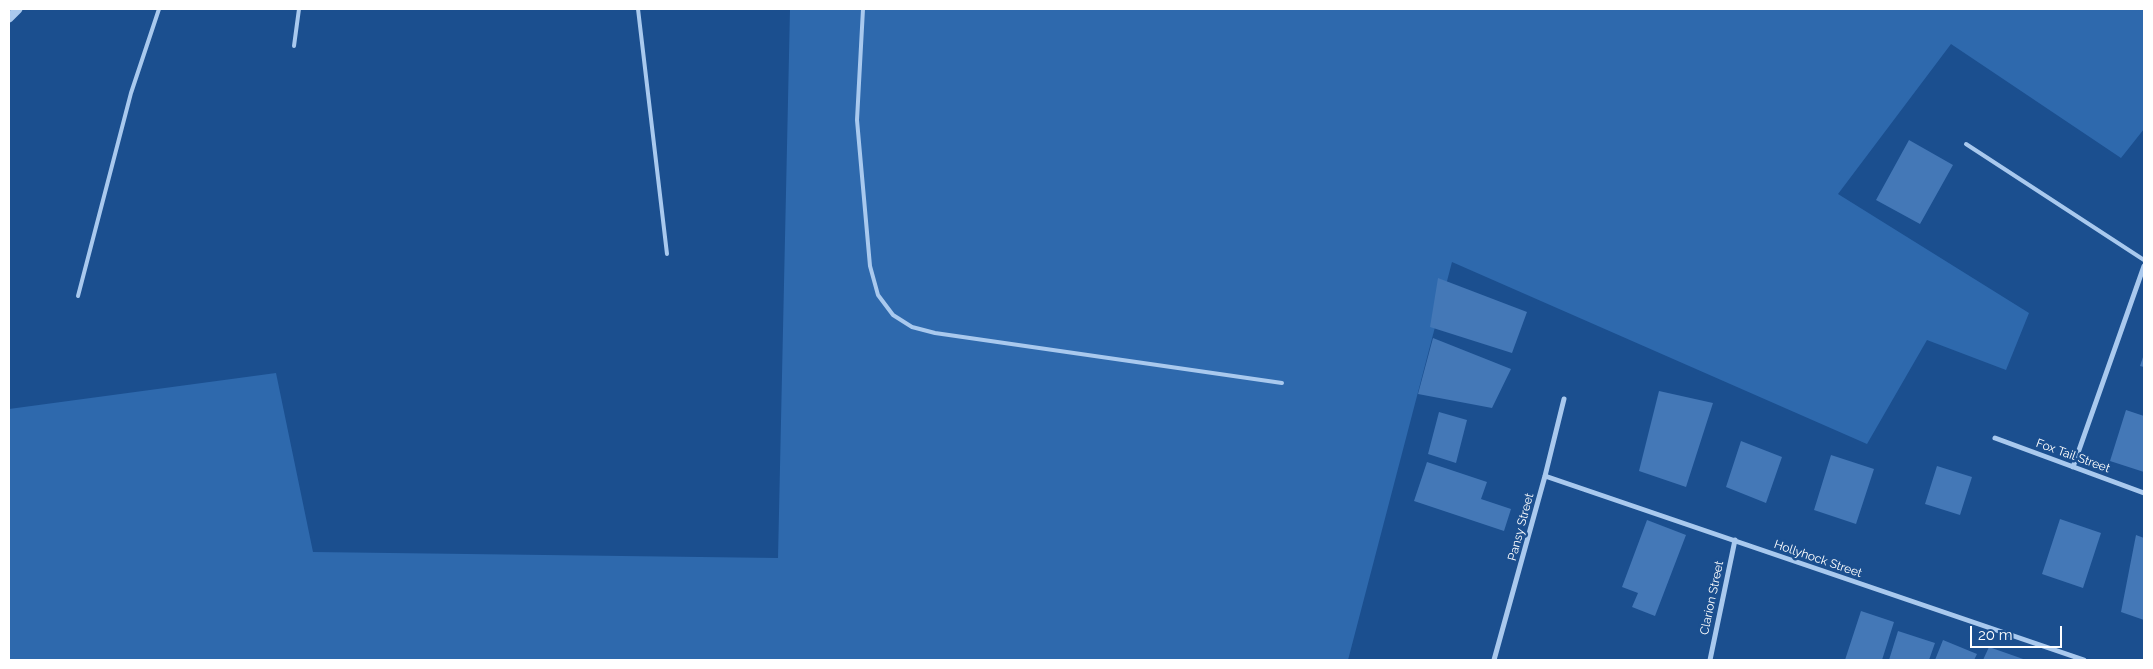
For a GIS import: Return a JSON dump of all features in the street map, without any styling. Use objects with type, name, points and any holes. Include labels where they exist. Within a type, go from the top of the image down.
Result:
[{"type":"street","points":[[9,18],[18,9]]},
{"type":"street","points":[[2073,467],[2144,266]]},
{"type":"street","name":"Pansy Street","points":[[1494,660],[1545,476],[1564,399]]},
{"type":"street","name":"Fox Tail Street","points":[[1995,438],[2144,493]]},
{"type":"street","name":"Hollyhock Street","points":[[1545,476],[2084,660]]},
{"type":"street","name":"Clarion Street","points":[[1710,660],[1734,540]]},
{"type":"lane","points":[[78,296],[131,93],[158,9]]},
{"type":"lane","points":[[294,46],[299,9]]},
{"type":"lane","points":[[638,9],[667,254]]},
{"type":"lane","points":[[863,9],[858,120],[870,266],[878,295],[893,315],[912,326],[935,333],[1282,383]]},
{"type":"lane","points":[[1966,144],[2144,260]]},
{"type":"shaded area","points":[[790,9],[2144,9],[2144,129],[2121,158],[1951,44],[1838,194],[2029,313],[2006,370],[1927,340],[1867,444],[1452,262],[1348,660],[9,660],[9,409],[276,373],[313,552],[778,558]]},
{"type":"building","points":[[1909,140],[1953,165],[1920,224],[1876,200]]},
{"type":"building","points":[[1438,278],[1527,312],[1512,353],[1430,327]]},
{"type":"building","points":[[1433,338],[1511,369],[1492,408],[1418,394]]},
{"type":"building","points":[[2144,354],[2144,367],[2140,366]]},
{"type":"building","points":[[1659,391],[1713,403],[1686,487],[1639,471]]},
{"type":"building","points":[[2126,410],[2144,416],[2144,472],[2110,461]]},
{"type":"building","points":[[1439,412],[1467,420],[1456,463],[1428,454]]},
{"type":"building","points":[[1741,441],[1782,457],[1766,503],[1726,487]]},
{"type":"building","points":[[1831,455],[1874,469],[1856,524],[1814,510]]},
{"type":"building","points":[[1427,462],[1487,482],[1481,499],[1511,509],[1504,531],[1414,501]]},
{"type":"building","points":[[1937,466],[1972,477],[1960,515],[1925,504]]},
{"type":"building","points":[[2060,519],[2101,533],[2083,588],[2042,574]]},
{"type":"building","points":[[1647,520],[1686,535],[1655,616],[1632,607],[1638,593],[1622,587]]},
{"type":"building","points":[[2136,535],[2144,538],[2144,620],[2121,612]]},
{"type":"building","points":[[1861,611],[1894,622],[1882,660],[1845,660]]},
{"type":"building","points":[[1898,631],[1935,643],[1929,660],[1889,660]]},
{"type":"building","points":[[1943,640],[1977,654],[1974,660],[1935,660]]},
{"type":"building","points":[[1989,647],[2026,660],[1983,660]]}]
